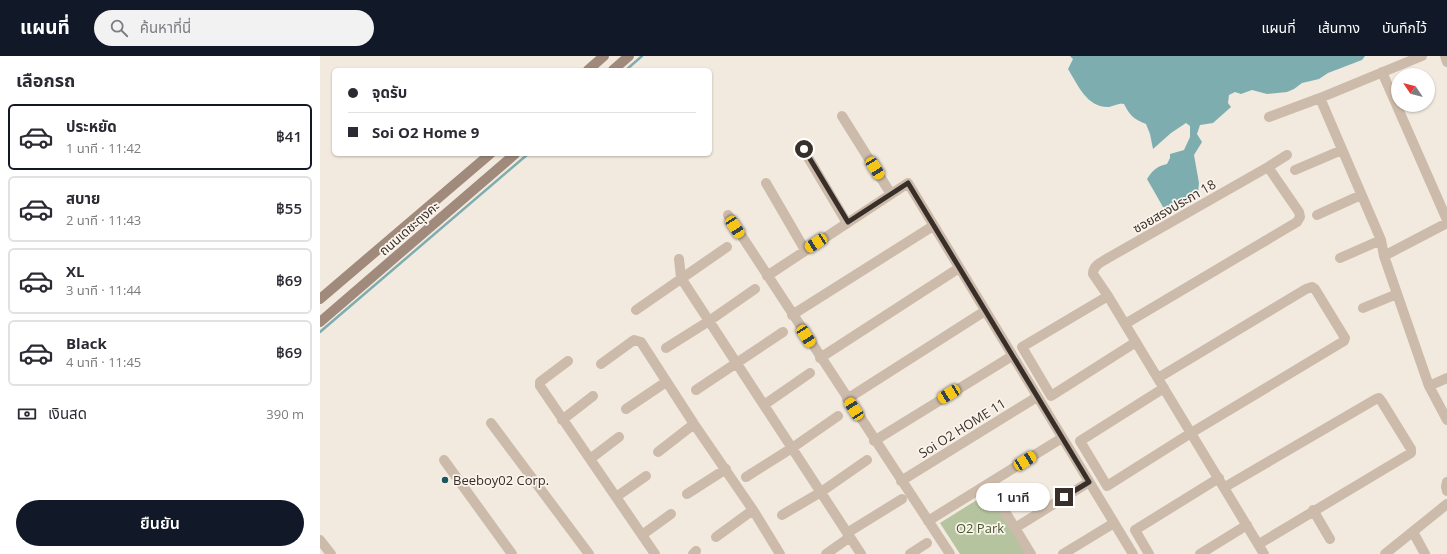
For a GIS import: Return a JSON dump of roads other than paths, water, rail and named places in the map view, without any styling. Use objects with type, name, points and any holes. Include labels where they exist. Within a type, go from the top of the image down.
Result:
[{"type":"street","points":[[590,68],[604,56]]},
{"type":"street","points":[[609,56],[615,68],[629,56]]},
{"type":"street","points":[[1269,117],[1320,98],[1422,56]]},
{"type":"street","points":[[1445,56],[1447,62]]},
{"type":"street","points":[[1382,72],[1447,222],[1384,256]]},
{"type":"street","points":[[1320,98],[1381,240],[1384,256],[1429,386],[1447,420]]},
{"type":"street","points":[[842,116],[891,194]]},
{"type":"street","points":[[804,149],[848,222]]},
{"type":"street","points":[[1295,170],[1342,150]]},
{"type":"street","name":"ซอยสรงประภา 18","points":[[1108,296],[1093,274],[1094,268],[1108,258],[1287,155]]},
{"type":"street","name":"ถนนเดชะตุงคะ","points":[[320,299],[488,156]]},
{"type":"street","name":"ถนนเดชะตุงคะ","points":[[320,322],[513,156]]},
{"type":"street","points":[[1125,324],[1297,222],[1300,217],[1299,212],[1268,167]]},
{"type":"street","points":[[766,182],[805,250]]},
{"type":"street","points":[[767,276],[908,183],[1133,554]]},
{"type":"street","points":[[1317,215],[1361,195]]},
{"type":"street","points":[[728,215],[874,441],[950,554]]},
{"type":"street","points":[[792,315],[933,226]]},
{"type":"street","points":[[1340,258],[1381,240]]},
{"type":"street","points":[[636,310],[727,247]]},
{"type":"street","points":[[679,259],[681,278],[861,554]]},
{"type":"street","points":[[820,358],[959,268]]},
{"type":"street","points":[[1158,378],[1312,287],[1315,289],[1344,336],[1344,341],[1107,486],[1080,441],[1164,388]]},
{"type":"street","points":[[666,348],[709,321],[755,289]]},
{"type":"street","points":[[1364,308],[1397,294]]},
{"type":"street","points":[[1136,342],[1051,396],[1022,347],[1108,296],[1192,433],[1264,554]]},
{"type":"street","points":[[847,399],[985,311]]},
{"type":"street","points":[[696,390],[783,332]]},
{"type":"street","points":[[601,364],[634,340],[641,342],[666,382],[753,510],[780,554]]},
{"type":"street","points":[[874,441],[1012,356]]},
{"type":"street","points":[[568,361],[540,382],[540,386],[655,554]]},
{"type":"street","points":[[764,405],[810,373]]},
{"type":"street","points":[[1429,386],[1447,378]]},
{"type":"street","points":[[626,409],[666,382]]},
{"type":"street","points":[[562,420],[593,396]]},
{"type":"street","name":"Soi O2 HOME 11","points":[[901,481],[1037,397]]},
{"type":"street","points":[[1225,488],[1379,398],[1382,402],[1411,450],[1411,453],[1313,510],[1259,544]]},
{"type":"street","points":[[746,477],[792,448],[838,416]]},
{"type":"street","points":[[491,423],[589,554]]},
{"type":"street","points":[[658,452],[694,424]]},
{"type":"street","points":[[590,459],[619,437]]},
{"type":"street","points":[[928,521],[1062,438]]},
{"type":"street","points":[[444,460],[512,554]]},
{"type":"street","points":[[782,515],[821,492],[867,460]]},
{"type":"street","points":[[688,494],[726,469]]},
{"type":"street","points":[[616,497],[646,476]]},
{"type":"street","points":[[1149,554],[1135,530],[1219,478]]},
{"type":"street","points":[[1015,528],[1089,482]]},
{"type":"street","points":[[1447,482],[1447,491]]},
{"type":"street","points":[[988,484],[1032,554]]},
{"type":"street","points":[[826,554],[902,499]]},
{"type":"street","points":[[1385,554],[1447,504]]},
{"type":"street","points":[[716,537],[753,510]]},
{"type":"street","points":[[1313,510],[1330,539]]},
{"type":"street","points":[[642,535],[671,514]]},
{"type":"street","points":[[1063,554],[1114,523]]},
{"type":"street","points":[[1200,554],[1247,524]]},
{"type":"street","points":[[1413,532],[1425,554]]},
{"type":"street","points":[[320,540],[330,554]]},
{"type":"street","points":[[910,554],[927,544]]},
{"type":"water","points":[[1070,56],[1365,56],[1362,60],[1328,73],[1319,79],[1302,83],[1287,92],[1267,94],[1252,90],[1241,94],[1235,92],[1229,95],[1228,103],[1231,107],[1213,123],[1200,125],[1197,134],[1202,142],[1194,155],[1199,183],[1198,193],[1175,207],[1168,209],[1163,207],[1147,179],[1155,169],[1167,164],[1170,154],[1184,150],[1190,137],[1190,126],[1186,123],[1171,133],[1153,149],[1146,124],[1133,117],[1124,104],[1109,107],[1095,104],[1089,100],[1068,69],[1073,59]]},
{"type":"waterway","points":[[628,68],[642,56]]},
{"type":"waterway","points":[[320,332],[526,156]]},
{"type":"place","name":"Beeboy02 Corp.","points":[[445,480]]},
{"type":"park label","name":"O2 Park","points":[[980,528]]}]
